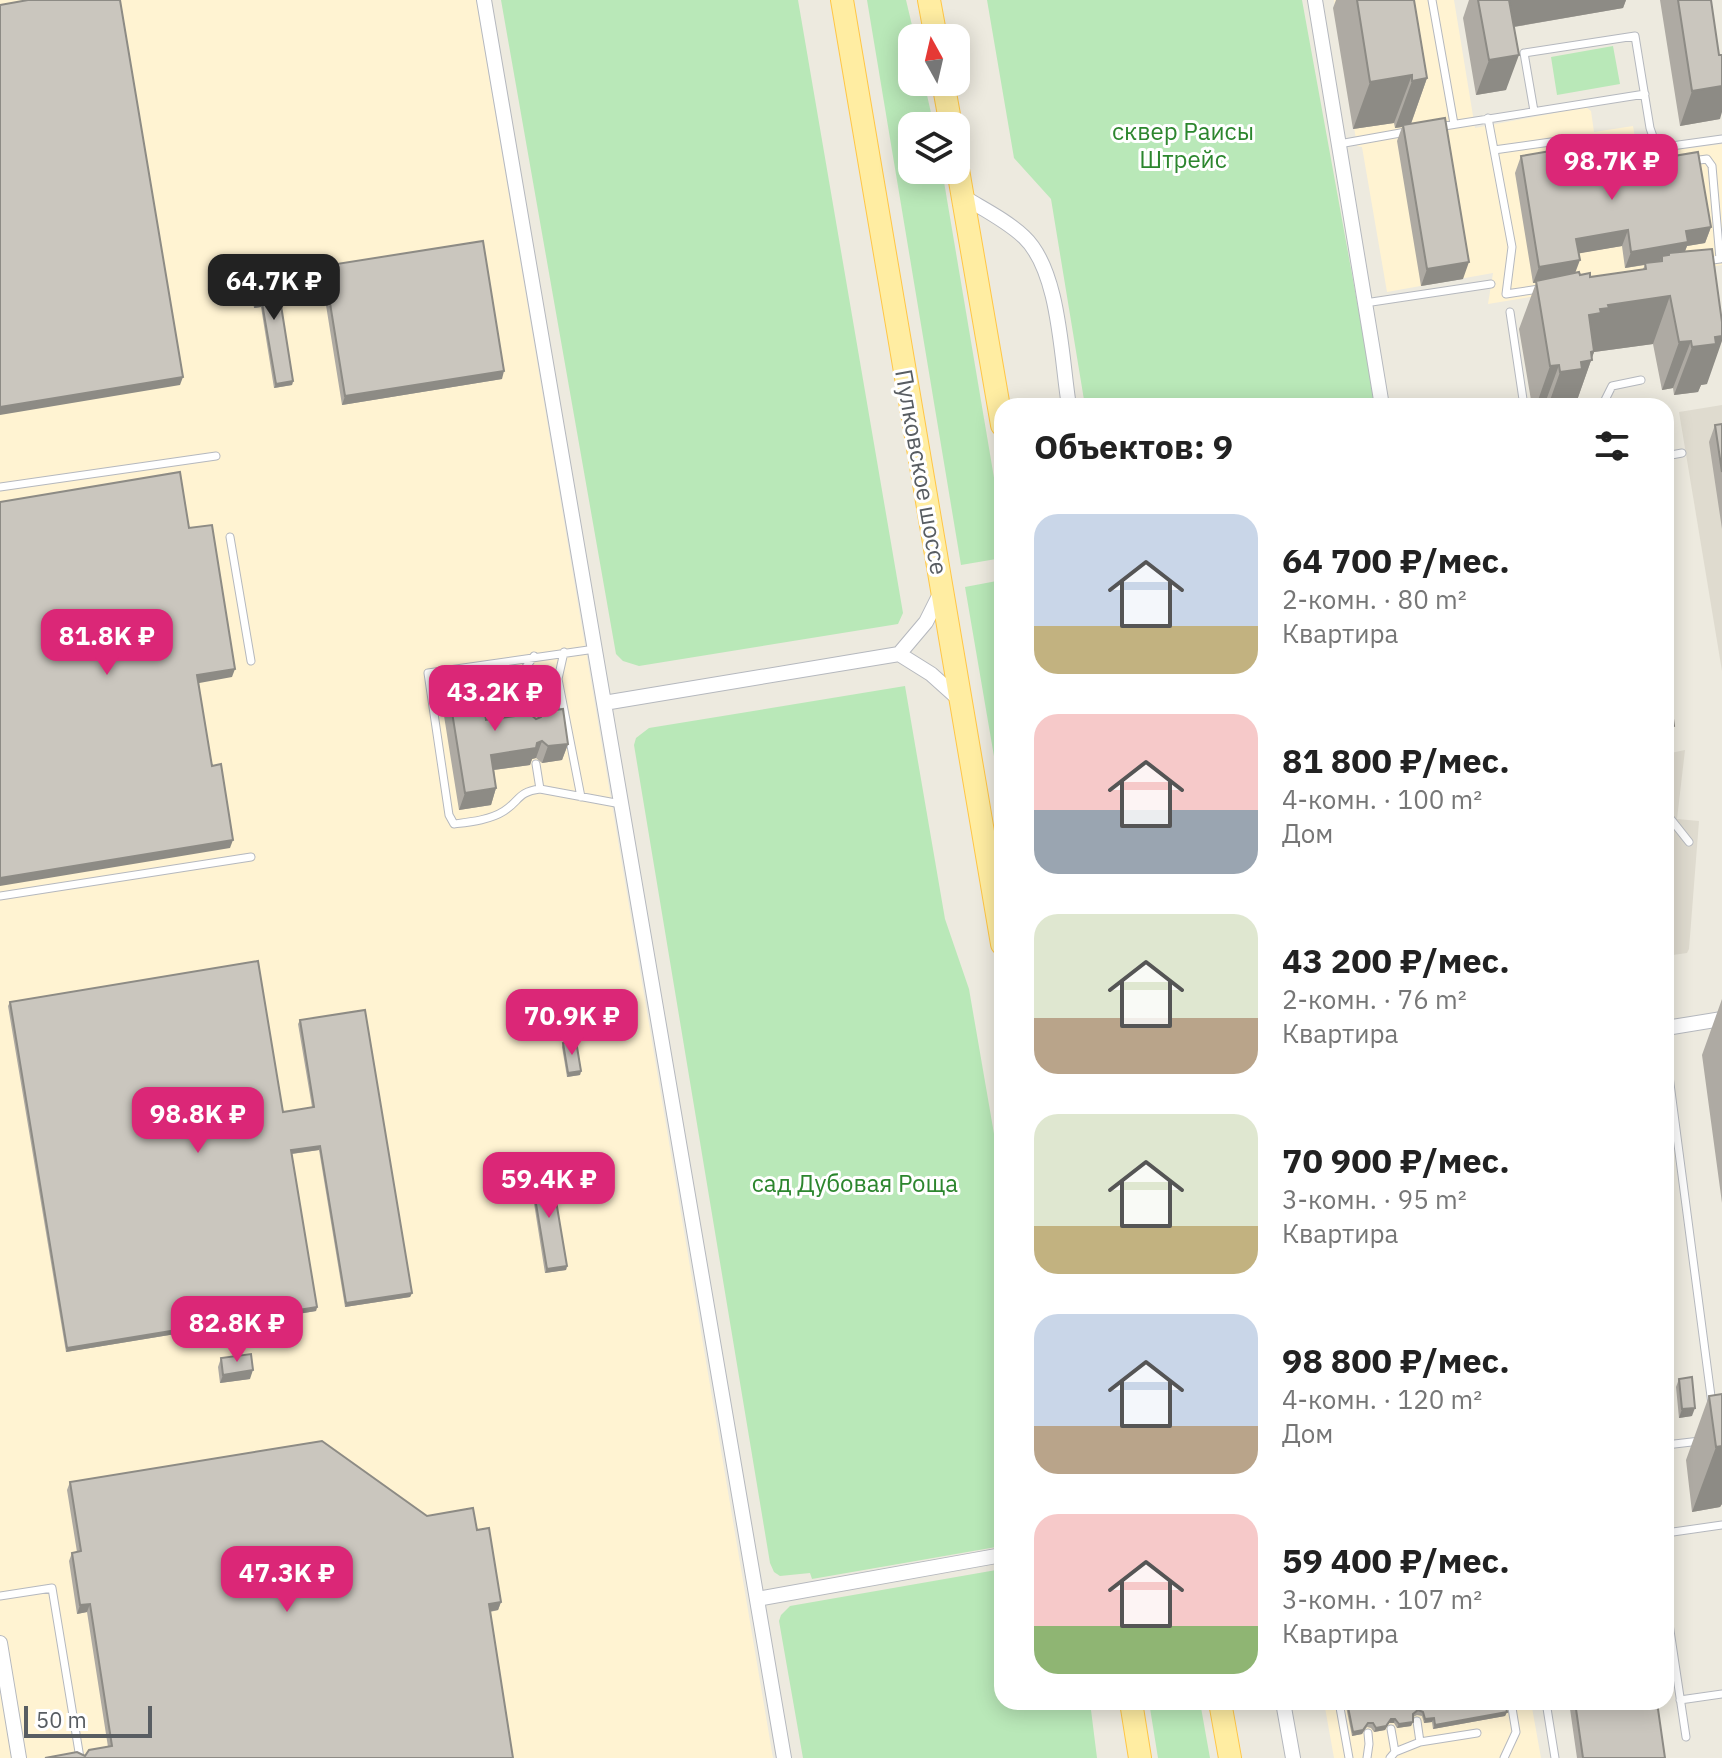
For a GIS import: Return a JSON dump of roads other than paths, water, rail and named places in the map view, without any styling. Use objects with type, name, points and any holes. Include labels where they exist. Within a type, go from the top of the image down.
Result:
[{"type":"main road","name":"Пулковское шоссе","points":[[842,0],[994,896]]},
{"type":"main road","points":[[929,0],[933,24]]},
{"type":"main road","points":[[960,184],[997,398]]},
{"type":"main road","points":[[1132,1710],[1140,1758]]},
{"type":"main road","points":[[1221,1710],[1230,1758]]},
{"type":"street","points":[[484,0],[784,1758]]},
{"type":"street","points":[[1315,0],[1381,398]]},
{"type":"street","points":[[962,196],[1023,236],[1039,254],[1050,279],[1068,398]]},
{"type":"street","points":[[604,703],[899,654],[926,622],[942,591]]},
{"type":"street","points":[[899,654],[931,674],[961,700]]},
{"type":"street","points":[[1674,1027],[1722,1019]]},
{"type":"street","points":[[757,1599],[994,1556]]},
{"type":"street","points":[[0,1643],[19,1758]]},
{"type":"street","points":[[1284,1710],[1293,1758]]},
{"type":"lane","points":[[1432,0],[1454,124]]},
{"type":"lane","points":[[1534,111],[1524,53],[1635,36],[1650,128],[1657,148],[1722,139]]},
{"type":"lane","points":[[1431,128],[1645,94]]},
{"type":"lane","points":[[1488,118],[1512,247],[1506,294],[1552,287]]},
{"type":"lane","points":[[1338,144],[1416,131]]},
{"type":"lane","points":[[1494,150],[1565,140],[1632,170]]},
{"type":"lane","points":[[1677,163],[1707,159],[1712,166],[1720,259],[1689,264]]},
{"type":"lane","points":[[1365,303],[1491,284]]},
{"type":"lane","points":[[1510,312],[1523,398]]},
{"type":"lane","points":[[1606,398],[1612,386],[1641,380]]},
{"type":"lane","points":[[1674,454],[1682,453]]},
{"type":"lane","points":[[0,487],[216,456]]},
{"type":"lane","points":[[230,537],[251,661]]},
{"type":"lane","points":[[595,649],[428,673],[449,815],[454,824],[472,822],[503,811],[524,791],[540,789],[621,804]]},
{"type":"lane","points":[[564,652],[558,679],[581,797]]},
{"type":"lane","points":[[530,729],[521,674],[534,656]]},
{"type":"lane","points":[[463,683],[521,674]]},
{"type":"lane","points":[[522,683],[558,679]]},
{"type":"lane","points":[[536,764],[540,789]]},
{"type":"lane","points":[[1674,823],[1689,842]]},
{"type":"lane","points":[[0,896],[251,857]]},
{"type":"lane","points":[[1674,1116],[1713,1410]]},
{"type":"lane","points":[[1674,1444],[1704,1440]]},
{"type":"lane","points":[[1674,1532],[1722,1525]]},
{"type":"lane","points":[[0,1596],[52,1588],[80,1758]]},
{"type":"lane","points":[[1674,1659],[1686,1737]]},
{"type":"lane","points":[[1680,1700],[1722,1694]]},
{"type":"lane","points":[[1340,1710],[1349,1758]]},
{"type":"lane","points":[[1504,1758],[1516,1732],[1512,1710]]},
{"type":"lane","points":[[1547,1710],[1555,1758]]},
{"type":"lane","points":[[1417,1721],[1420,1742]]},
{"type":"lane","points":[[1391,1729],[1393,1755],[1420,1742],[1477,1733]]},
{"type":"lane","points":[[1367,1758],[1368,1733]]},
{"type":"park label","name":"сквер Раисы Штрейс","points":[[1183,145]]},
{"type":"park label","name":"сад Дубовая Роща","points":[[855,1183]]}]
